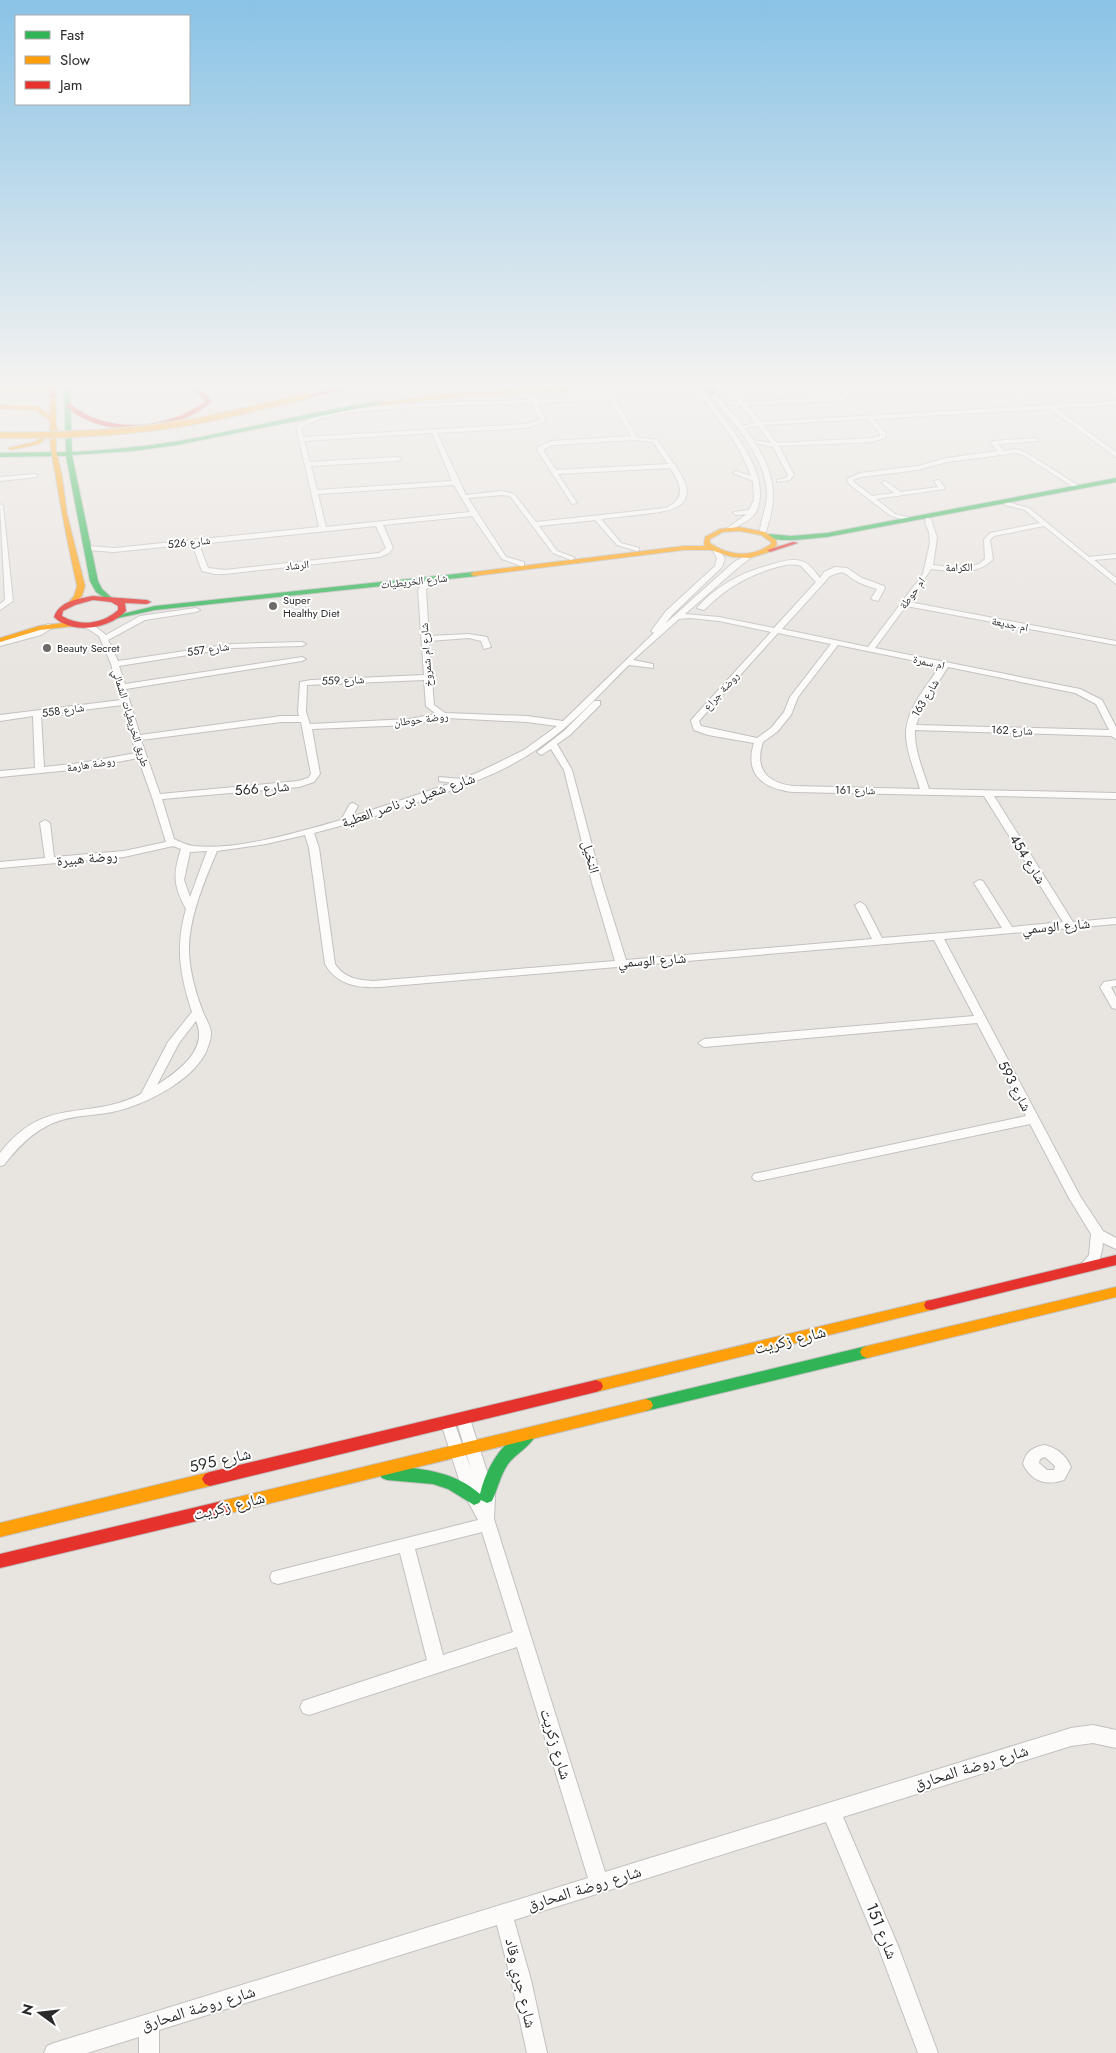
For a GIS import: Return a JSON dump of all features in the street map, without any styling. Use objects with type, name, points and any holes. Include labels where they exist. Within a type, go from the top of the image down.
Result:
[{"type":"main road","points":[[0,635],[30,625],[58,612],[78,596],[81,586],[64,514],[60,484]]},
{"type":"main road","points":[[76,484],[94,581],[99,590],[123,608],[114,618]]},
{"type":"main road","points":[[770,550],[794,543],[1104,484]]},
{"type":"main road","points":[[729,529],[749,530],[792,538],[818,536],[891,519],[929,524],[1007,504],[1025,505],[1109,484]]},
{"type":"main road","name":"شارع الخريطيات","points":[[360,584],[501,562],[521,564],[552,556],[572,558],[617,548],[637,550],[685,543],[729,529]]},
{"type":"main road","points":[[766,534],[774,543],[770,550]]},
{"type":"main road","points":[[709,536],[706,542],[713,549]]},
{"type":"main road","name":"شارع الخريطيات","points":[[72,602],[88,599],[154,602],[360,584],[404,582],[560,565],[684,548],[713,549],[730,554],[751,555],[770,550]]},
{"type":"main road","name":"شارع الخريطيات","points":[[71,624],[88,625],[147,609],[182,608],[269,593]]},
{"type":"main road","points":[[58,612],[59,618],[71,624]]},
{"type":"main road","points":[[0,642],[50,626],[71,624]]},
{"type":"main road","name":"شارع زكريت","points":[[455,1421],[1116,1260]]},
{"type":"main road","name":"شارع زكريت","points":[[0,1561],[1116,1292]]},
{"type":"main road","name":"شارع 595","points":[[0,1530],[455,1421]]},
{"type":"main road","points":[[366,1473],[418,1474],[442,1477],[480,1497],[496,1465],[505,1453],[532,1433]]},
{"type":"street","points":[[312,484],[322,529]]},
{"type":"street","points":[[314,492],[443,484]]},
{"type":"street","points":[[456,484],[501,562]]},
{"type":"street","points":[[562,484],[574,503]]},
{"type":"street","points":[[534,524],[663,511],[678,505],[683,497],[683,484]]},
{"type":"street","points":[[729,529],[747,519],[753,511],[756,484]]},
{"type":"street","points":[[766,534],[769,484]]},
{"type":"street","points":[[770,488],[778,484]]},
{"type":"street","points":[[853,484],[891,519]]},
{"type":"street","points":[[886,484],[900,494]]},
{"type":"street","points":[[870,498],[942,488],[939,484]]},
{"type":"street","points":[[1071,484],[1077,488]]},
{"type":"street","points":[[463,496],[510,494],[534,524],[552,556]]},
{"type":"street","points":[[1025,505],[1045,524],[1116,582]]},
{"type":"street","points":[[0,506],[9,601],[0,608]]},
{"type":"street","points":[[736,513],[753,511]]},
{"type":"street","name":"شارع 526","points":[[88,553],[474,514]]},
{"type":"street","points":[[597,518],[617,548]]},
{"type":"street","name":"الرشاد","points":[[195,542],[205,569],[225,572],[380,555],[387,552],[390,548],[379,524]]},
{"type":"street","name":"ام حوطة","points":[[870,650],[919,585],[929,567],[934,535],[929,524]]},
{"type":"street","name":"الكرامة","points":[[929,567],[973,568],[988,562],[987,540],[992,534],[1045,524]]},
{"type":"street","name":"شارع شعيل بن ناصر العطية","points":[[649,641],[669,612],[718,567],[720,558],[713,549]]},
{"type":"street","name":"شارع شعيل بن ناصر العطية","points":[[172,843],[186,849],[213,849],[230,842],[280,838],[345,822],[464,782],[537,750],[649,641],[722,577],[751,555]]},
{"type":"street","points":[[1088,559],[1116,556]]},
{"type":"street","points":[[700,608],[734,580],[750,572],[796,562],[807,566],[819,582]]},
{"type":"street","points":[[775,630],[819,582],[835,570],[847,570],[859,580],[881,588],[875,599]]},
{"type":"street","points":[[722,577],[734,580]]},
{"type":"street","points":[[404,582],[422,590],[430,579]]},
{"type":"street","name":"شارع ام شمروخ","points":[[422,590],[430,706],[442,715]]},
{"type":"street","points":[[699,598],[709,600]]},
{"type":"street","name":"ام جديعة","points":[[905,604],[1116,643]]},
{"type":"street","name":"ام سمرة","points":[[689,607],[719,619]]},
{"type":"street","points":[[105,639],[143,618],[182,608],[196,610]]},
{"type":"street","name":"ام سمرة","points":[[677,617],[690,616],[719,619],[1084,693],[1101,705],[1115,735]]},
{"type":"street","points":[[105,639],[114,618]]},
{"type":"street","name":"طريق الخريطيات الشمالي","points":[[88,625],[99,631],[105,639],[115,664],[141,755],[157,797]]},
{"type":"street","name":"روضة جراع","points":[[759,741],[708,732],[698,728],[695,721],[775,630]]},
{"type":"street","points":[[425,639],[474,636],[484,639],[487,647]]},
{"type":"street","name":"شارع 557","points":[[115,664],[232,646],[302,644]]},
{"type":"street","points":[[759,741],[774,730],[788,713],[794,697],[836,644]]},
{"type":"street","points":[[122,687],[302,659]]},
{"type":"street","points":[[628,662],[650,666]]},
{"type":"street","name":"شارع 163","points":[[925,792],[911,741],[911,728],[914,715],[945,665]]},
{"type":"street","name":"شارع 559","points":[[305,723],[301,708],[302,687],[305,683],[427,677]]},
{"type":"street","points":[[375,813],[393,813],[429,803],[498,775],[537,750],[553,744],[606,694],[607,690],[590,683]]},
{"type":"street","name":"شارع 558","points":[[0,718],[126,702]]},
{"type":"street","points":[[37,714],[40,770]]},
{"type":"street","name":"روضة حوطان","points":[[137,738],[282,719],[305,723],[409,722],[442,715],[528,719],[564,724]]},
{"type":"street","name":"شارع 566","points":[[157,797],[308,782],[316,774],[305,723]]},
{"type":"street","name":"شارع 162","points":[[911,728],[1115,735]]},
{"type":"street","name":"شارع 161","points":[[759,741],[756,750],[759,775],[766,782],[778,787],[1116,796]]},
{"type":"street","name":"النخيل","points":[[553,744],[568,770],[597,883],[621,962]]},
{"type":"street","points":[[537,750],[558,754]]},
{"type":"street","name":"روضة هارمة","points":[[0,774],[141,755]]},
{"type":"street","points":[[442,779],[464,782]]},
{"type":"street","name":"شارع 454","points":[[987,793],[1070,925]]},
{"type":"street","points":[[157,797],[169,839],[172,843]]},
{"type":"street","points":[[345,822],[353,806]]},
{"type":"street","points":[[45,823],[50,861]]},
{"type":"street","points":[[273,829],[280,838]]},
{"type":"street","name":"شارع الوسمي","points":[[308,831],[314,848],[330,964],[336,973],[348,980],[362,984],[1116,921]]},
{"type":"street","name":"روضة هبيرة","points":[[0,865],[137,853],[172,843]]},
{"type":"street","points":[[186,849],[178,873],[182,891],[191,909]]},
{"type":"street","points":[[1,1159],[26,1134],[51,1119],[65,1115],[120,1107],[145,1097],[186,1070],[199,1055],[205,1040],[205,1030],[198,1013],[187,973],[184,951],[191,909],[213,849]]},
{"type":"street","points":[[979,883],[1008,930]]},
{"type":"street","points":[[860,905],[879,942]]},
{"type":"street","name":"شارع 593","points":[[937,936],[1075,1198],[1098,1234],[1116,1244]]},
{"type":"street","points":[[1116,983],[1108,984],[1105,987],[1116,1006]]},
{"type":"street","points":[[145,1097],[166,1051],[180,1031],[198,1013]]},
{"type":"street","points":[[704,1043],[980,1019]]},
{"type":"street","points":[[758,1177],[1033,1119]]},
{"type":"street","points":[[1086,1268],[1095,1257],[1098,1234]]},
{"type":"street","name":"شارع زكريت","points":[[455,1421],[465,1448],[599,1883]]},
{"type":"street","points":[[278,1577],[406,1545],[487,1521]]},
{"type":"street","points":[[406,1545],[437,1665]]},
{"type":"street","points":[[308,1707],[523,1638]]},
{"type":"street","name":"شارع روضة المحارق","points":[[54,2053],[1081,1734],[1093,1734],[1116,1740]]},
{"type":"street","name":"شارع 151","points":[[831,1811],[889,1948],[928,2053]]},
{"type":"street","name":"شارع جري وقاد","points":[[503,1913],[521,1980],[537,2053]]},
{"type":"street","points":[[149,2023],[149,2053]]},
{"type":"traffic: fast","points":[[75,484],[94,581],[99,590],[109,599]]},
{"type":"traffic: fast","points":[[769,536],[791,538],[827,535],[1096,484]]},
{"type":"traffic: fast","points":[[118,616],[155,608],[474,574]]},
{"type":"traffic: fast","points":[[646,1405],[867,1352]]},
{"type":"traffic: fast","points":[[487,1496],[501,1461],[528,1436]]},
{"type":"traffic: fast","points":[[387,1473],[433,1477],[463,1490],[474,1498]]},
{"type":"traffic: slow","points":[[60,484],[64,514],[81,586],[78,596],[72,603]]},
{"type":"traffic: slow","points":[[739,529],[763,533],[774,541],[774,545],[759,554],[741,556],[723,553],[707,544],[707,538],[722,530],[739,529]]},
{"type":"traffic: slow","points":[[474,574],[684,548],[711,548]]},
{"type":"traffic: slow","points":[[0,640],[39,628],[71,624]]},
{"type":"traffic: slow","points":[[867,1352],[1116,1292]]},
{"type":"traffic: slow","points":[[596,1386],[931,1305]]},
{"type":"traffic: slow","points":[[222,1508],[646,1405]]},
{"type":"traffic: slow","points":[[0,1530],[210,1479]]},
{"type":"traffic: jam","points":[[770,550],[795,543]]},
{"type":"traffic: jam","points":[[93,598],[113,600],[122,605],[122,611],[108,621],[91,625],[74,624],[58,617],[60,610],[72,603],[93,598]]},
{"type":"traffic: jam","points":[[117,601],[147,602]]},
{"type":"traffic: jam","points":[[931,1305],[1116,1260]]},
{"type":"traffic: jam","points":[[210,1479],[596,1386]]},
{"type":"traffic: jam","points":[[0,1561],[222,1508]]},
{"type":"place","name":"Super Healthy Diet","points":[[273,606]]},
{"type":"place","name":"Beauty Secret","points":[[47,648]]}]
